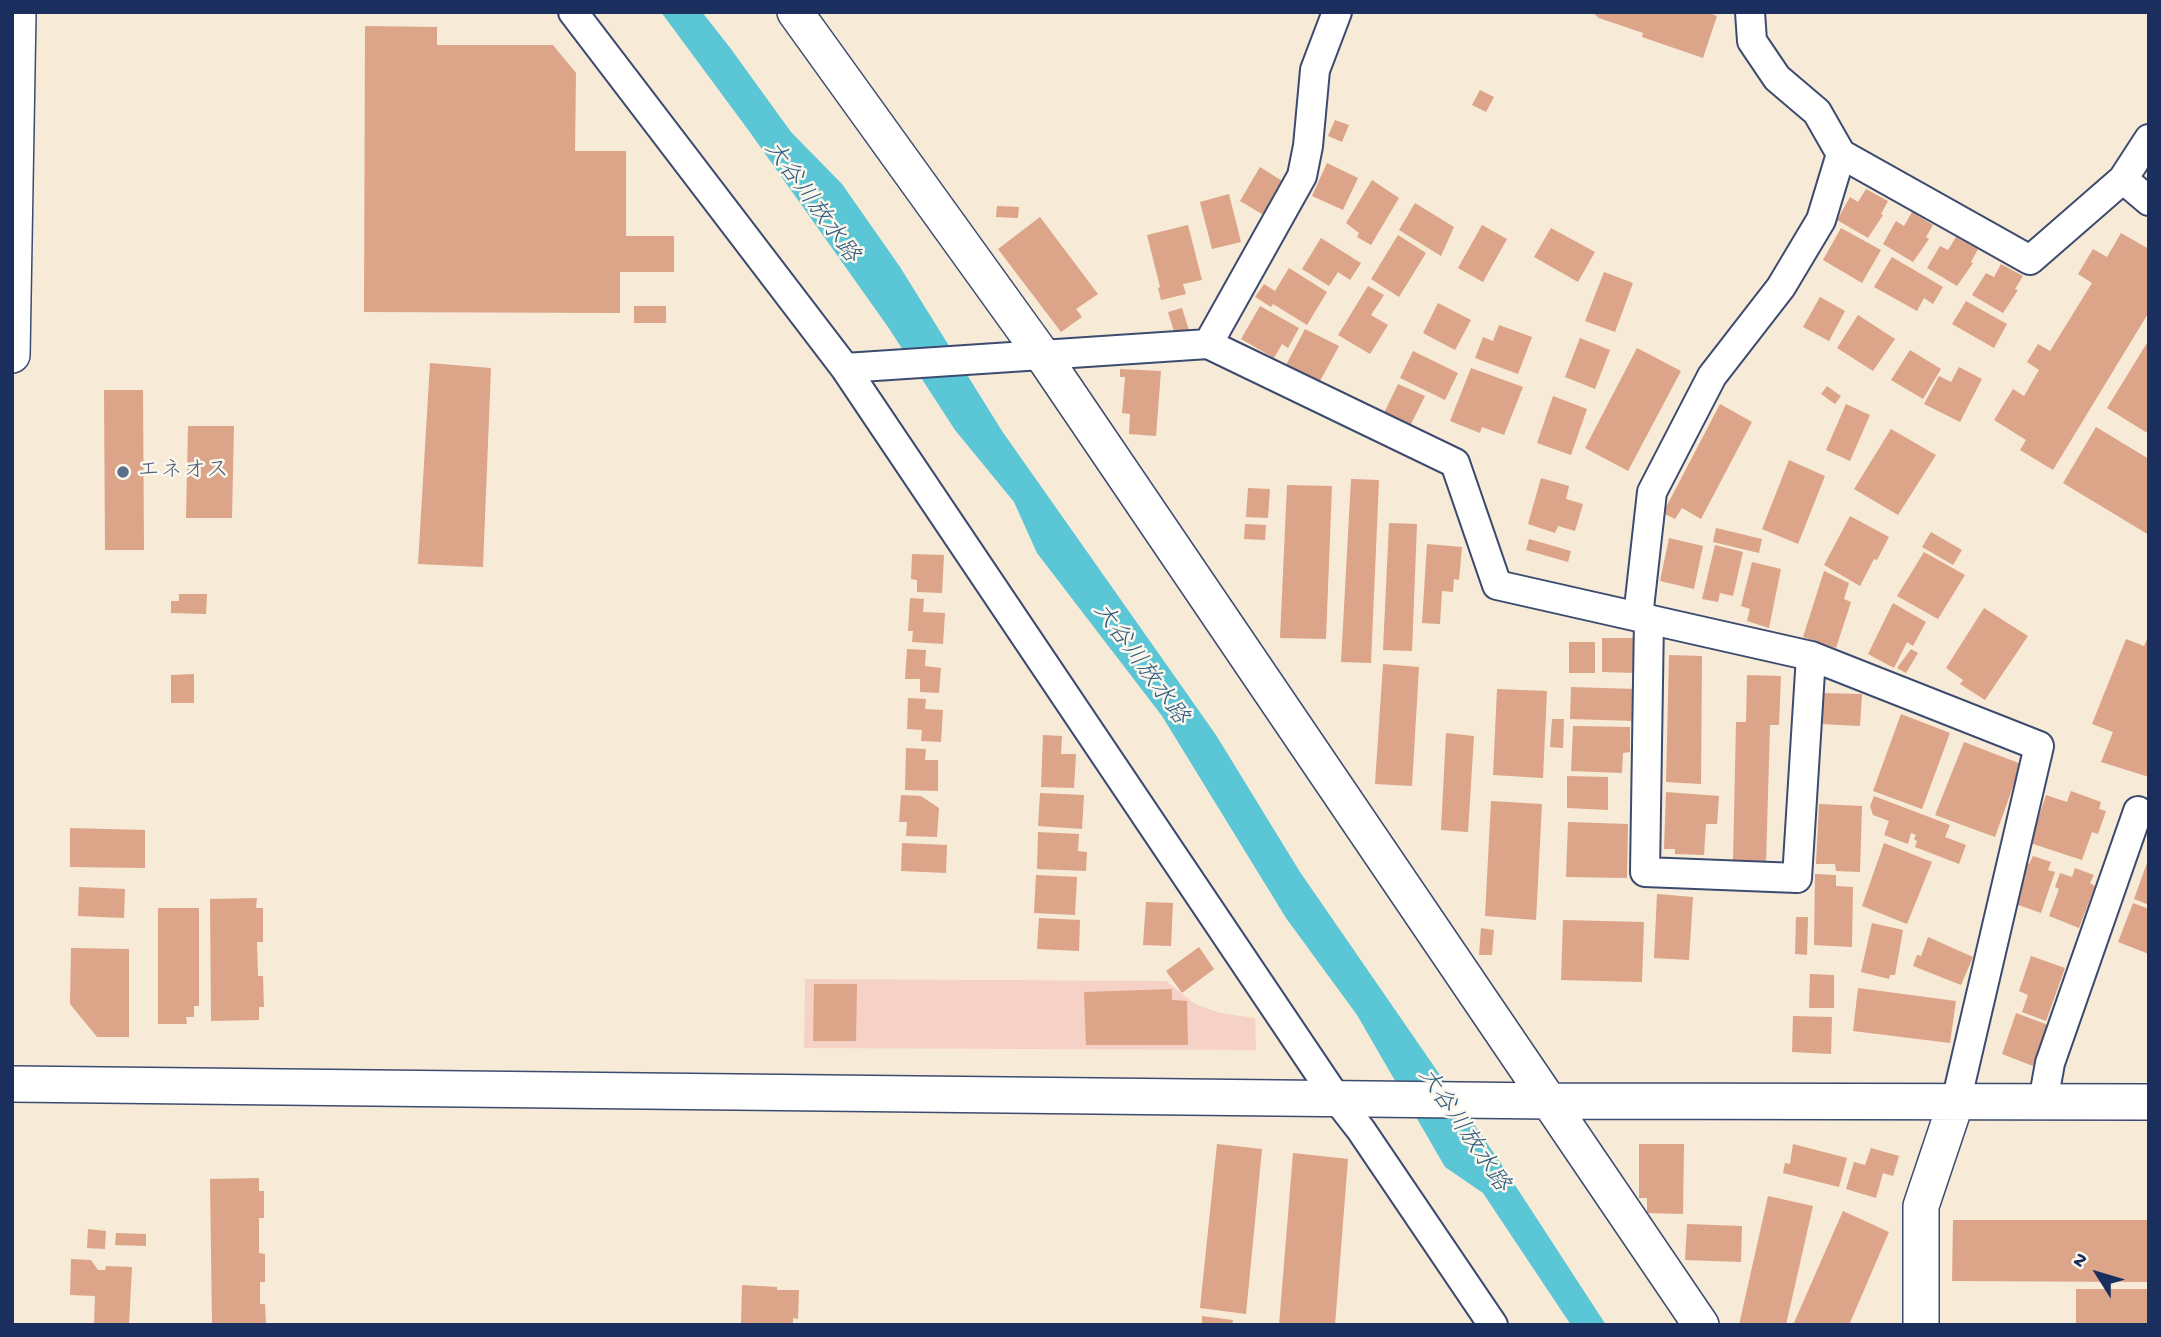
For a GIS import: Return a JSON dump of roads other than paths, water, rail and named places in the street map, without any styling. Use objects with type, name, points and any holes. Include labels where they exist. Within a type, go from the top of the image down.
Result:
[{"type":"street","points":[[12,355],[18,12]]},
{"type":"street","points":[[573,12],[845,368],[1346,1098],[1369,1141],[1493,1325]]},
{"type":"street","points":[[795,12],[1043,356],[1539,1101],[1701,1325]]},
{"type":"street","points":[[1208,344],[1302,176],[1308,146],[1315,70],[1337,12]]},
{"type":"street","points":[[1750,12],[1752,41],[1777,78],[1817,112],[1841,154],[2030,260],[2123,179],[2149,139]]},
{"type":"street","points":[[1811,656],[1797,878],[1645,872],[1644,618],[1652,492],[1712,376],[1781,287],[1821,220],[1841,154]]},
{"type":"street","points":[[2123,179],[2149,201]]},
{"type":"street","points":[[845,368],[1208,344],[1455,463],[1497,585],[1811,656],[2039,746],[1956,1102],[1921,1206],[1920,1325]]},
{"type":"street","points":[[2043,1102],[2050,1063],[2138,811]]},
{"type":"street","points":[[12,1084],[1539,1101],[2149,1102]]},
{"type":"water","name":"大谷川放水路","points":[[661,12],[702,12],[791,132],[842,184],[900,267],[1002,431],[1216,735],[1300,872],[1500,1162],[1606,1325],[1571,1325],[1483,1193],[1445,1167],[1357,1015],[1286,918],[1162,716],[1037,553],[1014,502],[955,430],[888,327]]},
{"type":"place","name":"エネオス","points":[[123,472]]}]
